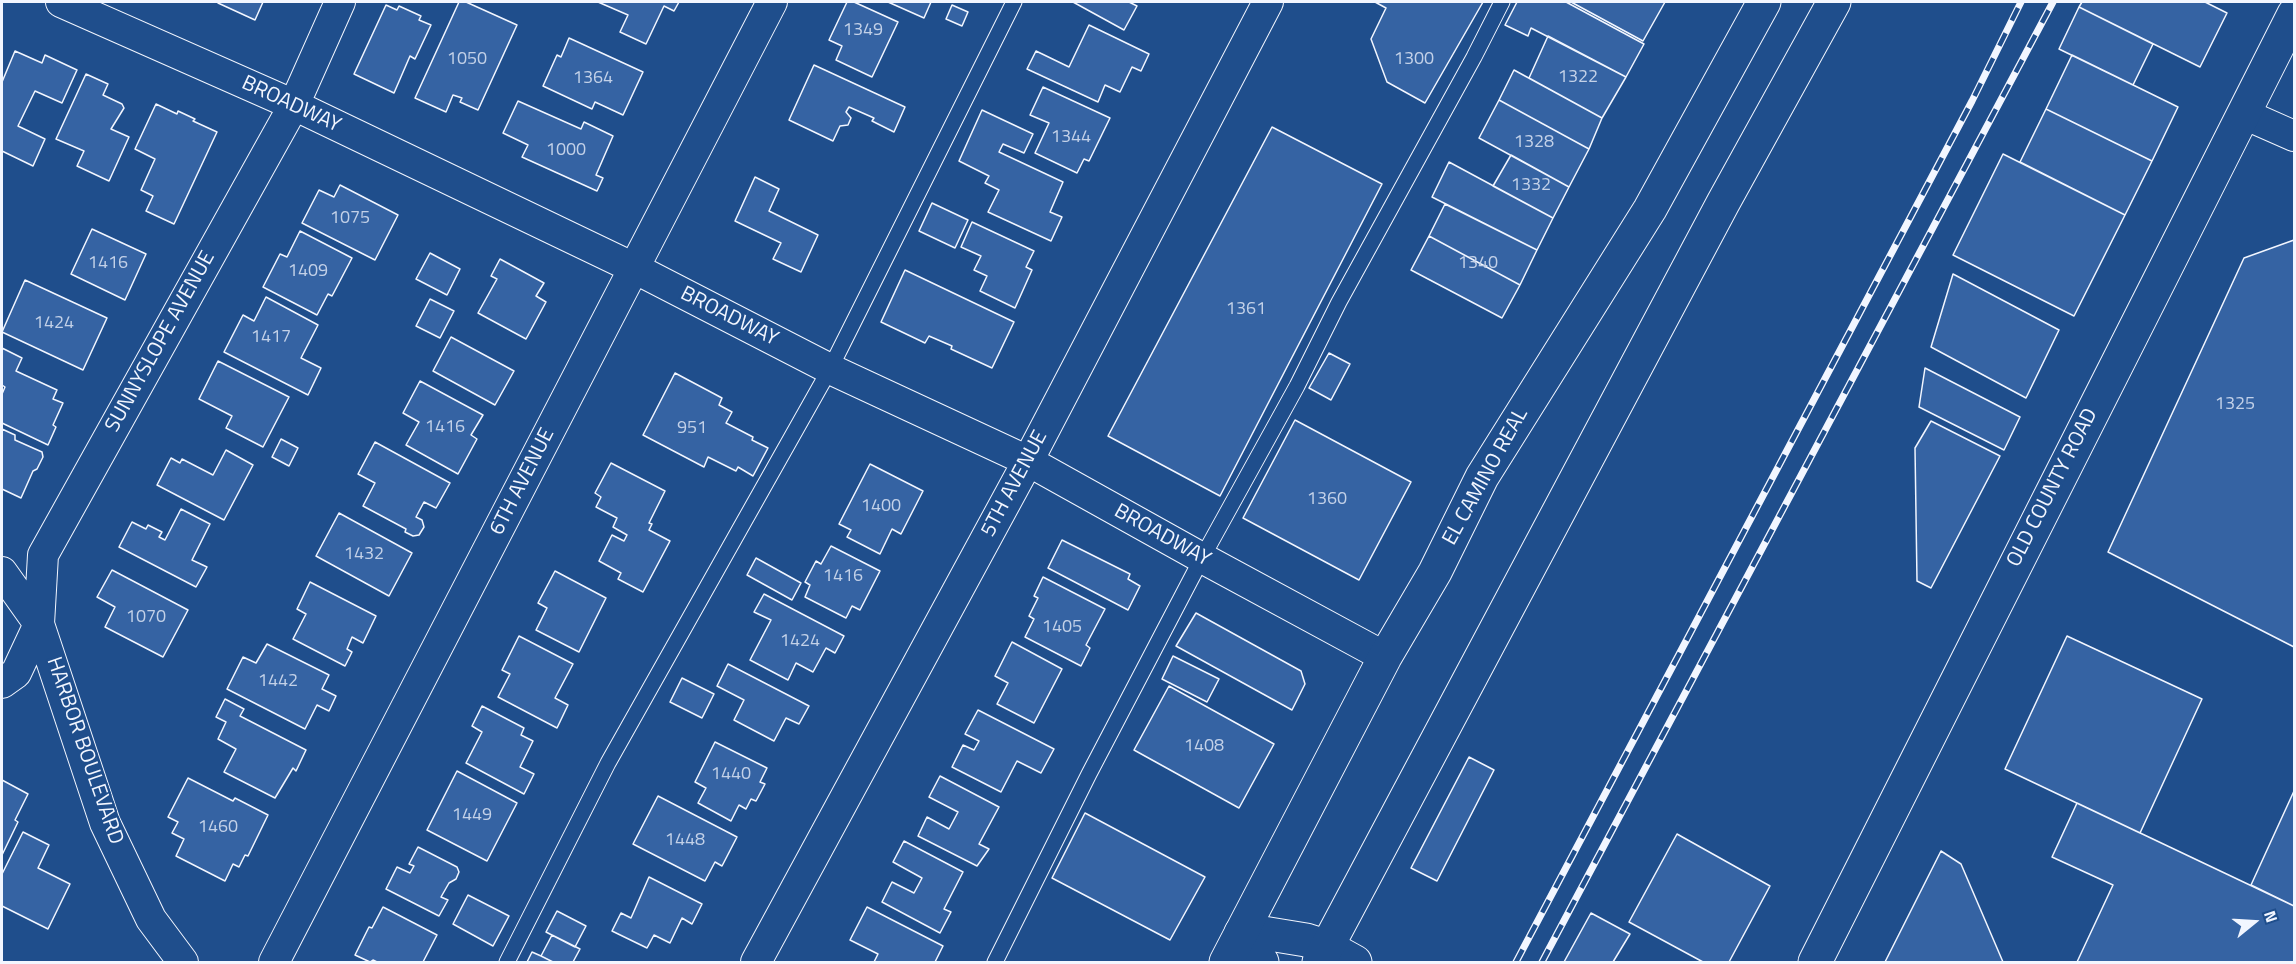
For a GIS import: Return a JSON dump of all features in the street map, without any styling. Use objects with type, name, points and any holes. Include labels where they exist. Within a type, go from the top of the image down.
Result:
[{"type":"main road","name":"EL CAMINO REAL","points":[[1226,963],[1385,657],[1434,572],[1482,477],[1650,209],[1764,2]]},
{"type":"main road","points":[[1241,933],[1285,935],[1334,957],[1717,213],[1834,2]]},
{"type":"main road","name":"OLD COUNTY ROAD","points":[[1815,963],[2295,14]]},
{"type":"main road","points":[[1241,933],[1262,963]]},
{"type":"street","name":"BROADWAY","points":[[61,2],[294,105],[634,268],[830,369],[1028,461],[1385,657]]},
{"type":"street","name":"SUNNYSLOPE AVENUE","points":[[2,683],[16,673],[39,624],[43,555],[294,105],[340,2]]},
{"type":"street","name":"6TH AVENUE","points":[[274,963],[772,2]]},
{"type":"street","name":"5TH AVENUE","points":[[756,963],[1028,461],[1268,2]]},
{"type":"street","points":[[2244,114],[2295,136]]},
{"type":"street","name":"HARBOR BOULEVARD","points":[[2,572],[39,624],[105,823],[151,919],[183,963]]},
{"type":"lane","points":[[507,963],[608,763],[830,369],[1014,2]]},
{"type":"lane","points":[[995,963],[1083,784],[1202,558],[1297,386],[1339,302],[1502,2]]},
{"type":"building","points":[[219,2],[263,2],[255,20]]},
{"type":"building","points":[[459,2],[466,2],[517,25],[478,110],[460,102],[462,98],[453,95],[446,112],[415,98]]},
{"type":"building","points":[[598,2],[679,2],[674,11],[664,6],[646,44],[620,32],[628,15]]},
{"type":"building","points":[[847,2],[854,2],[898,22],[872,77],[836,60],[842,46],[829,40]]},
{"type":"building","points":[[888,2],[931,2],[924,18]]},
{"type":"building","points":[[1073,2],[1129,2],[1137,6],[1124,30]]},
{"type":"building","points":[[1375,2],[1483,2],[1425,103],[1387,82],[1371,39],[1386,8]]},
{"type":"building","points":[[1517,2],[1566,2],[1644,44],[1626,77],[1531,28],[1528,36],[1505,25]]},
{"type":"building","points":[[1571,2],[1665,2],[1643,41]]},
{"type":"building","points":[[2082,2],[2205,2],[2227,13],[2200,67],[2079,7]]},
{"type":"building","points":[[386,5],[397,10],[399,6],[421,16],[419,20],[431,25],[415,59],[410,56],[394,93],[354,74]]},
{"type":"building","points":[[952,5],[968,12],[962,26],[946,19]]},
{"type":"building","points":[[2079,7],[2153,44],[2133,85],[2059,49]]},
{"type":"building","points":[[1089,25],[1149,54],[1141,71],[1132,67],[1120,92],[1105,85],[1098,102],[1027,69],[1036,51],[1069,67]]},
{"type":"building","points":[[1548,36],[1626,77],[1602,118],[1529,78]]},
{"type":"building","points":[[569,38],[643,72],[623,115],[595,102],[592,109],[543,86],[557,55],[561,57]]},
{"type":"building","points":[[15,51],[42,63],[45,55],[77,70],[62,103],[35,91],[18,126],[45,139],[33,166],[2,151],[2,82]]},
{"type":"building","points":[[2072,55],[2178,107],[2152,161],[2046,109]]},
{"type":"building","points":[[814,65],[905,107],[894,132],[872,121],[874,118],[849,107],[846,112],[851,118],[848,125],[840,126],[833,141],[789,120]]},
{"type":"building","points":[[1514,70],[1602,118],[1589,149],[1499,100]]},
{"type":"building","points":[[86,74],[108,84],[103,95],[122,104],[124,108],[111,129],[129,137],[109,181],[77,166],[84,151],[56,139]]},
{"type":"building","points":[[1043,87],[1110,118],[1089,161],[1084,159],[1077,173],[1035,153],[1049,123],[1030,115]]},
{"type":"building","points":[[1499,100],[1589,149],[1569,187],[1479,138]]},
{"type":"building","points":[[518,101],[581,129],[584,122],[613,136],[596,175],[603,178],[597,191],[522,157],[528,145],[503,133]]},
{"type":"building","points":[[156,104],[177,114],[178,111],[217,132],[174,224],[146,211],[153,196],[141,190],[155,159],[135,149]]},
{"type":"building","points":[[2046,109],[2152,161],[2125,215],[2020,162]]},
{"type":"building","points":[[982,110],[1033,134],[1024,153],[1003,144],[999,152],[1063,182],[1050,212],[1062,217],[1051,241],[988,212],[999,190],[985,183],[989,176],[959,161]]},
{"type":"building","points":[[1272,127],[1382,184],[1220,496],[1108,436]]},
{"type":"building","points":[[2003,154],[2125,215],[2074,316],[1953,255]]},
{"type":"building","points":[[1511,155],[1569,187],[1553,218],[1493,186]]},
{"type":"building","points":[[1449,162],[1553,218],[1537,250],[1432,197]]},
{"type":"building","points":[[755,177],[779,189],[769,211],[818,235],[801,272],[773,259],[781,243],[735,221]]},
{"type":"building","points":[[340,185],[398,215],[375,260],[302,223],[319,190],[334,197]]},
{"type":"building","points":[[932,203],[968,220],[955,248],[919,231]]},
{"type":"building","points":[[1445,204],[1537,250],[1520,285],[1429,236]]},
{"type":"building","points":[[972,222],[1034,251],[1026,267],[1032,270],[1015,308],[980,291],[987,276],[974,270],[981,256],[961,247]]},
{"type":"building","points":[[92,229],[146,254],[125,300],[71,274]]},
{"type":"building","points":[[300,231],[352,258],[332,296],[328,294],[317,315],[263,287],[280,254],[287,257]]},
{"type":"building","points":[[1429,236],[1520,285],[1502,318],[1411,270]]},
{"type":"building","points":[[2294,240],[2294,647],[2108,552],[2244,258]]},
{"type":"building","points":[[430,253],[460,269],[447,295],[416,279]]},
{"type":"building","points":[[500,259],[544,283],[536,296],[546,302],[526,339],[478,313],[497,279],[491,276]]},
{"type":"building","points":[[905,270],[1014,322],[992,368],[929,336],[925,343],[881,322]]},
{"type":"building","points":[[1953,274],[2059,330],[2026,398],[1931,347]]},
{"type":"building","points":[[25,280],[107,318],[83,370],[2,332]]},
{"type":"building","points":[[266,297],[318,325],[301,358],[321,368],[308,395],[224,352],[243,315],[254,321]]},
{"type":"building","points":[[430,299],[454,311],[440,338],[416,326]]},
{"type":"building","points":[[451,337],[514,371],[495,405],[433,371]]},
{"type":"building","points":[[2,348],[22,358],[16,371],[57,390],[53,399],[63,403],[53,425],[56,427],[48,445],[2,423],[2,394],[5,387],[2,385]]},
{"type":"building","points":[[1329,353],[1350,364],[1331,400],[1309,388]]},
{"type":"building","points":[[218,361],[289,397],[263,447],[226,428],[232,416],[199,399]]},
{"type":"building","points":[[1925,368],[2020,417],[2004,450],[1919,407]]},
{"type":"building","points":[[675,373],[722,398],[719,405],[732,412],[726,423],[768,448],[753,476],[738,467],[736,471],[708,457],[704,467],[643,435]]},
{"type":"building","points":[[420,381],[483,415],[471,435],[477,439],[458,474],[406,445],[419,422],[403,413]]},
{"type":"building","points":[[1295,420],[1411,482],[1359,580],[1243,518]]},
{"type":"building","points":[[1931,421],[2000,456],[1931,588],[1917,581],[1915,448]]},
{"type":"building","points":[[2,429],[15,435],[15,440],[42,452],[43,457],[37,469],[33,471],[21,498],[2,489]]},
{"type":"building","points":[[281,439],[298,448],[289,466],[272,457]]},
{"type":"building","points":[[375,442],[450,483],[436,508],[424,502],[416,517],[422,520],[424,527],[419,535],[413,536],[405,532],[406,529],[363,506],[375,483],[358,474]]},
{"type":"building","points":[[226,450],[253,465],[224,520],[157,485],[171,458],[180,463],[182,459],[213,475]]},
{"type":"building","points":[[611,463],[665,491],[649,523],[652,524],[649,530],[670,541],[643,592],[618,579],[621,573],[599,561],[612,535],[624,541],[627,535],[613,527],[617,518],[596,507],[601,497],[595,493]]},
{"type":"building","points":[[870,464],[923,491],[901,534],[892,529],[880,554],[847,537],[851,530],[839,524]]},
{"type":"building","points":[[181,509],[210,524],[192,560],[207,567],[196,587],[119,547],[132,522],[146,529],[148,525],[162,532],[159,537],[165,540]]},
{"type":"building","points":[[339,513],[412,553],[389,596],[316,556]]},
{"type":"building","points":[[1062,540],[1130,574],[1128,579],[1140,586],[1128,610],[1048,568]]},
{"type":"building","points":[[831,546],[880,571],[860,610],[852,606],[846,618],[805,597],[810,585],[805,582],[816,561],[821,564]]},
{"type":"building","points":[[756,558],[801,583],[792,600],[747,575]]},
{"type":"building","points":[[112,570],[188,610],[163,657],[105,627],[115,607],[97,597]]},
{"type":"building","points":[[555,571],[606,598],[579,652],[536,630],[547,608],[538,603]]},
{"type":"building","points":[[1043,577],[1105,609],[1086,645],[1090,648],[1081,666],[1025,637],[1034,619],[1029,616],[1038,598],[1034,596]]},
{"type":"building","points":[[310,582],[376,616],[363,643],[352,637],[347,649],[352,652],[345,666],[293,639],[306,614],[297,609]]},
{"type":"building","points":[[764,594],[844,636],[835,653],[826,648],[813,672],[796,663],[788,680],[750,660],[771,620],[754,612]]},
{"type":"building","points":[[1196,613],[1301,671],[1305,684],[1292,710],[1176,646]]},
{"type":"building","points":[[519,636],[573,664],[555,698],[568,705],[557,728],[498,697],[510,674],[502,670]]},
{"type":"building","points":[[2067,636],[2202,699],[2140,833],[2005,769]]},
{"type":"building","points":[[1012,642],[1062,669],[1034,723],[997,704],[1008,683],[995,676]]},
{"type":"building","points":[[267,644],[329,675],[322,689],[336,696],[329,711],[317,705],[305,729],[227,689],[243,657],[256,663]]},
{"type":"building","points":[[1173,656],[1219,679],[1207,702],[1162,679]]},
{"type":"building","points":[[728,664],[809,706],[799,724],[786,718],[774,741],[734,720],[744,700],[717,686]]},
{"type":"building","points":[[682,678],[714,694],[702,718],[670,702]]},
{"type":"building","points":[[1169,686],[1274,744],[1239,808],[1134,750]]},
{"type":"building","points":[[225,699],[244,709],[240,716],[306,750],[296,771],[293,768],[275,798],[224,772],[236,749],[218,739],[226,722],[216,717]]},
{"type":"building","points":[[482,706],[524,728],[521,735],[533,741],[520,767],[534,774],[524,794],[466,763],[482,732],[472,726]]},
{"type":"building","points":[[978,710],[1054,749],[1041,773],[1017,761],[1001,792],[952,767],[963,745],[974,750],[979,741],[965,734]]},
{"type":"building","points":[[715,742],[767,768],[760,782],[765,784],[756,801],[751,799],[746,809],[739,805],[731,821],[698,803],[706,788],[695,782]]},
{"type":"building","points":[[1469,757],[1494,770],[1437,881],[1411,868]]},
{"type":"building","points":[[457,771],[517,803],[487,861],[427,830]]},
{"type":"building","points":[[940,776],[999,807],[979,844],[989,849],[977,866],[918,836],[927,817],[949,829],[958,812],[929,797]]},
{"type":"building","points":[[188,778],[233,801],[235,798],[268,815],[248,856],[245,855],[239,867],[233,864],[225,881],[176,856],[184,839],[172,833],[178,822],[168,817]]},
{"type":"building","points":[[2,780],[28,794],[2,855]]},
{"type":"building","points":[[2294,791],[2294,906],[2251,885]]},
{"type":"building","points":[[658,796],[737,837],[722,866],[715,862],[705,881],[633,844]]},
{"type":"building","points":[[2077,803],[2294,906],[2294,962],[2077,962],[2113,885],[2052,857]]},
{"type":"building","points":[[1085,813],[1205,877],[1170,940],[1052,878]]},
{"type":"building","points":[[23,832],[49,845],[38,868],[70,884],[48,929],[2,906],[2,874]]},
{"type":"building","points":[[1677,834],[1770,886],[1729,962],[1703,962],[1629,922]]},
{"type":"building","points":[[904,841],[963,872],[944,909],[951,912],[940,933],[882,902],[892,882],[914,893],[922,878],[893,862]]},
{"type":"building","points":[[418,847],[457,867],[459,872],[441,897],[448,900],[439,916],[386,889],[397,867],[410,873],[414,866],[409,864]]},
{"type":"building","points":[[1941,851],[1961,864],[2003,962],[1885,962]]},
{"type":"building","points":[[649,877],[702,904],[692,924],[682,918],[670,943],[654,935],[647,948],[612,931],[621,913],[631,918]]},
{"type":"building","points":[[468,895],[509,916],[493,946],[453,924]]},
{"type":"building","points":[[383,907],[437,935],[423,962],[377,962],[373,960],[370,962],[355,955],[369,927],[372,928]]},
{"type":"building","points":[[867,907],[943,946],[935,962],[874,962],[878,954],[850,940]]},
{"type":"building","points":[[557,911],[586,926],[575,947],[546,932]]},
{"type":"building","points":[[1591,913],[1630,934],[1613,962],[1564,962]]},
{"type":"building","points":[[552,935],[580,949],[573,962],[553,962],[541,956]]},
{"type":"building","points":[[532,952],[541,956],[553,962],[527,962]]},
{"type":"railway","points":[[1516,962],[1972,101],[2021,2]]},
{"type":"railway","points":[[1542,962],[2053,2]]}]
